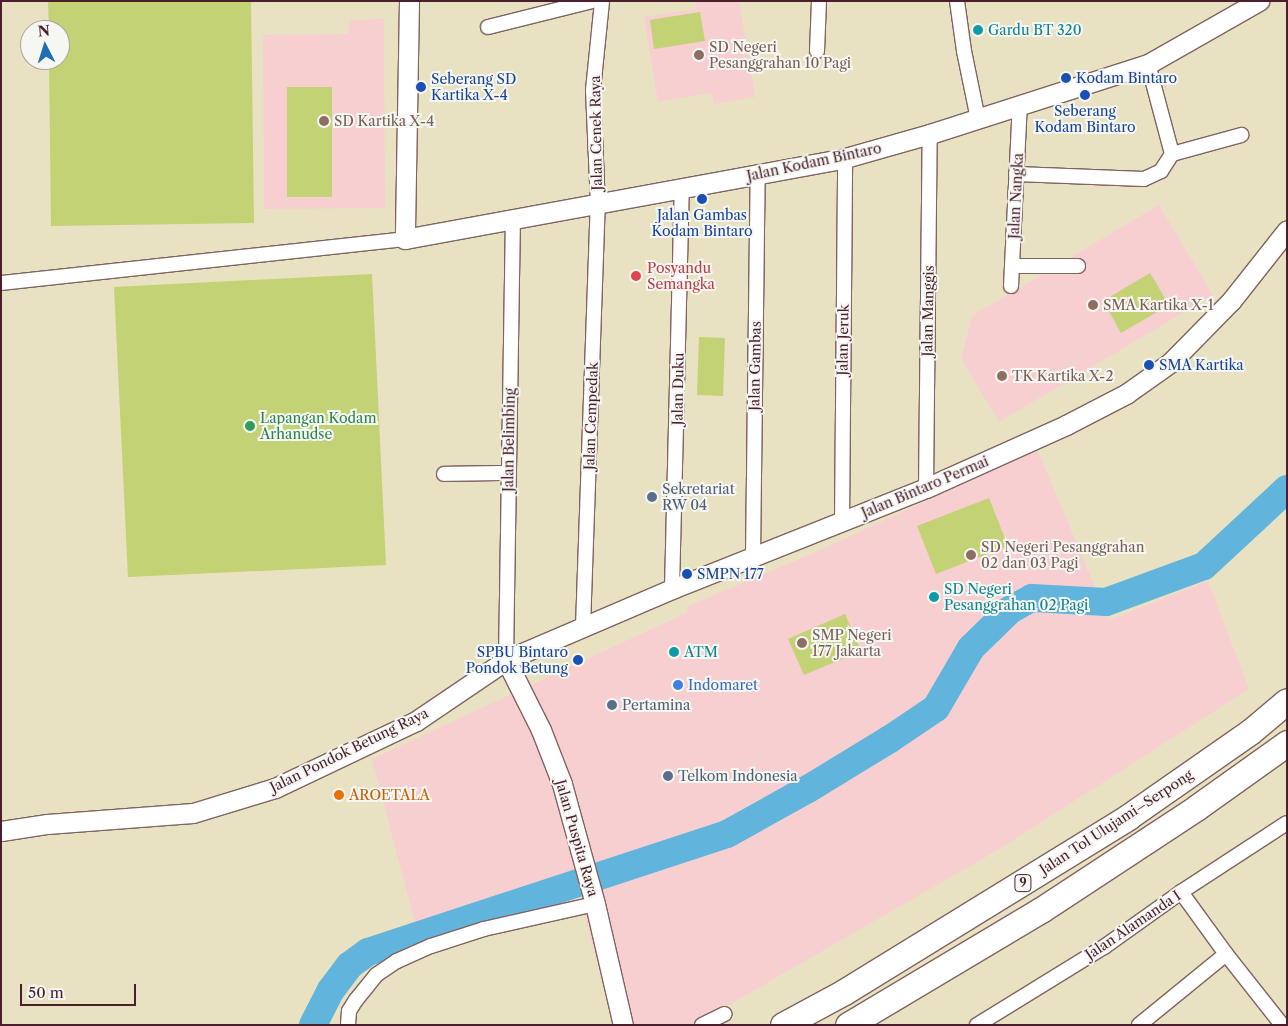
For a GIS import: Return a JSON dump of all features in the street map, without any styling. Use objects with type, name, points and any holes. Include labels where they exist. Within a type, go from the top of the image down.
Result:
[{"type":"highway","name":"Jalan Tol Ulujami–Serpong","points":[[786,1024],[844,992],[977,912],[1128,817],[1250,732],[1287,701]]},
{"type":"highway","name":"9","points":[[848,1025],[1049,905],[1196,808],[1287,743]]},
{"type":"main road","points":[[404,239],[409,1]]},
{"type":"main road","name":"Jalan Kodam Bintaro","points":[[404,239],[845,158],[930,134],[1148,64],[1259,1]]},
{"type":"main road","name":"Jalan Bintaro Permai","points":[[506,660],[752,557],[926,488],[1066,425],[1126,394],[1165,367],[1231,301],[1287,230]]},
{"type":"main road","name":"Jalan Pondok Betung Raya","points":[[1,831],[47,824],[193,813],[276,788],[416,721],[506,660]]},
{"type":"main road","name":"Jalan Puspita Raya","points":[[506,660],[541,730],[562,784],[584,868],[595,901],[623,1025]]},
{"type":"street","points":[[488,27],[592,1]]},
{"type":"street","name":"Jalan Cenek Raya","points":[[598,204],[593,90],[602,1]]},
{"type":"street","points":[[817,51],[819,1]]},
{"type":"street","points":[[957,1],[964,51],[978,119]]},
{"type":"street","points":[[1148,64],[1172,154]]},
{"type":"street","name":"Jalan Nangka","points":[[1012,286],[1020,105]]},
{"type":"street","name":"Jalan Manggis","points":[[926,488],[930,134]]},
{"type":"street","points":[[1016,174],[1144,179],[1161,171],[1172,154],[1241,135]]},
{"type":"street","name":"Jalan Jeruk","points":[[842,522],[845,158]]},
{"type":"street","name":"Jalan Gambas","points":[[752,557],[758,175]]},
{"type":"street","name":"Jalan Duku","points":[[672,590],[682,189]]},
{"type":"street","name":"Jalan Cempedak","points":[[584,628],[598,204]]},
{"type":"street","name":"Jalan Belimbing","points":[[506,660],[513,220]]},
{"type":"street","points":[[1,283],[404,239]]},
{"type":"street","points":[[1012,266],[1078,266]]},
{"type":"street","points":[[444,474],[509,473]]},
{"type":"street","name":"Jalan Alamanda I","points":[[977,1025],[1104,947],[1181,892],[1287,823]]},
{"type":"street","points":[[1181,892],[1226,954],[1282,1025]]},
{"type":"street","points":[[348,1025],[349,1011],[356,1000],[376,975],[397,961],[431,946],[484,929],[595,901]]},
{"type":"street","points":[[1139,1025],[1226,954]]},
{"type":"street","points":[[702,1025],[725,1014]]},
{"type":"shaded area","name":"SD Negeri Pesanggrahan 10 Pagi","points":[[696,1],[739,1],[755,97],[714,104],[712,93],[658,102],[644,17],[696,9]]},
{"type":"shaded area","name":"SD Kartika X-4","points":[[384,19],[385,208],[264,209],[263,35],[349,34],[349,20]]},
{"type":"shaded area","name":"SMA Kartika X-1","points":[[1159,205],[1213,295],[999,422],[961,359],[972,316]]},
{"type":"shaded area","points":[[1037,449],[1109,620],[1208,581],[1249,689],[996,851],[694,1025],[614,1025],[579,895],[419,938],[372,759],[688,612],[686,607],[816,552]]},
{"type":"green space","points":[[48,1],[251,1],[254,223],[51,226],[49,70],[70,70],[70,20],[49,20]]},
{"type":"green space","points":[[700,12],[705,41],[654,49],[650,20]]},
{"type":"green space","points":[[287,87],[332,87],[332,197],[287,197]]},
{"type":"green space","points":[[1150,273],[1169,305],[1121,333],[1103,301]]},
{"type":"green space","name":"Lapangan Kodam Arhanudse","points":[[372,274],[386,565],[128,577],[114,287]]},
{"type":"green space","points":[[699,337],[725,338],[723,396],[697,395]]},
{"type":"green space","points":[[989,498],[1008,546],[936,574],[917,526]]},
{"type":"green space","points":[[845,614],[861,651],[804,675],[788,639]]},
{"type":"waterway","points":[[313,1025],[331,990],[350,965],[368,952],[727,834],[808,789],[890,739],[936,708],[971,648],[1010,610],[1032,598],[1106,602],[1204,566],[1287,489]]},
{"type":"place","name":"Gardu BT 320","points":[[978,30]]},
{"type":"place","name":"SD Negeri Pesanggrahan 10 Pagi","points":[[699,55]]},
{"type":"place","name":"Kodam Bintaro","points":[[1066,78]]},
{"type":"place","name":"Seberang SD Kartika X-4","points":[[421,87]]},
{"type":"place","name":"Seberang Kodam Bintaro","points":[[1085,95]]},
{"type":"place","name":"SD Kartika X-4","points":[[324,121]]},
{"type":"place","name":"Jalan Gambas Kodam Bintaro","points":[[702,199]]},
{"type":"place","name":"Posyandu Semangka","points":[[636,276]]},
{"type":"place","name":"SMA Kartika X-1","points":[[1093,305]]},
{"type":"place","name":"SMA Kartika","points":[[1149,365]]},
{"type":"place","name":"TK Kartika X-2","points":[[1002,376]]},
{"type":"place","name":"Lapangan Kodam Arhanudse","points":[[250,426]]},
{"type":"place","name":"Sekretariat RW 04","points":[[652,497]]},
{"type":"place","name":"SD Negeri Pesanggrahan 02 dan 03 Pagi","points":[[971,555]]},
{"type":"place","name":"SMPN 177","points":[[687,574]]},
{"type":"place","name":"SD Negeri Pesanggrahan 02 Pagi","points":[[934,597]]},
{"type":"place","name":"SMP Negeri 177 Jakarta","points":[[802,643]]},
{"type":"place","name":"ATM","points":[[674,652]]},
{"type":"place","name":"SPBU Bintaro Pondok Betung","points":[[578,660]]},
{"type":"place","name":"Indomaret","points":[[678,685]]},
{"type":"place","name":"Pertamina","points":[[612,705]]},
{"type":"place","name":"Telkom Indonesia","points":[[668,776]]},
{"type":"place","name":"AROETALA","points":[[339,795]]}]
